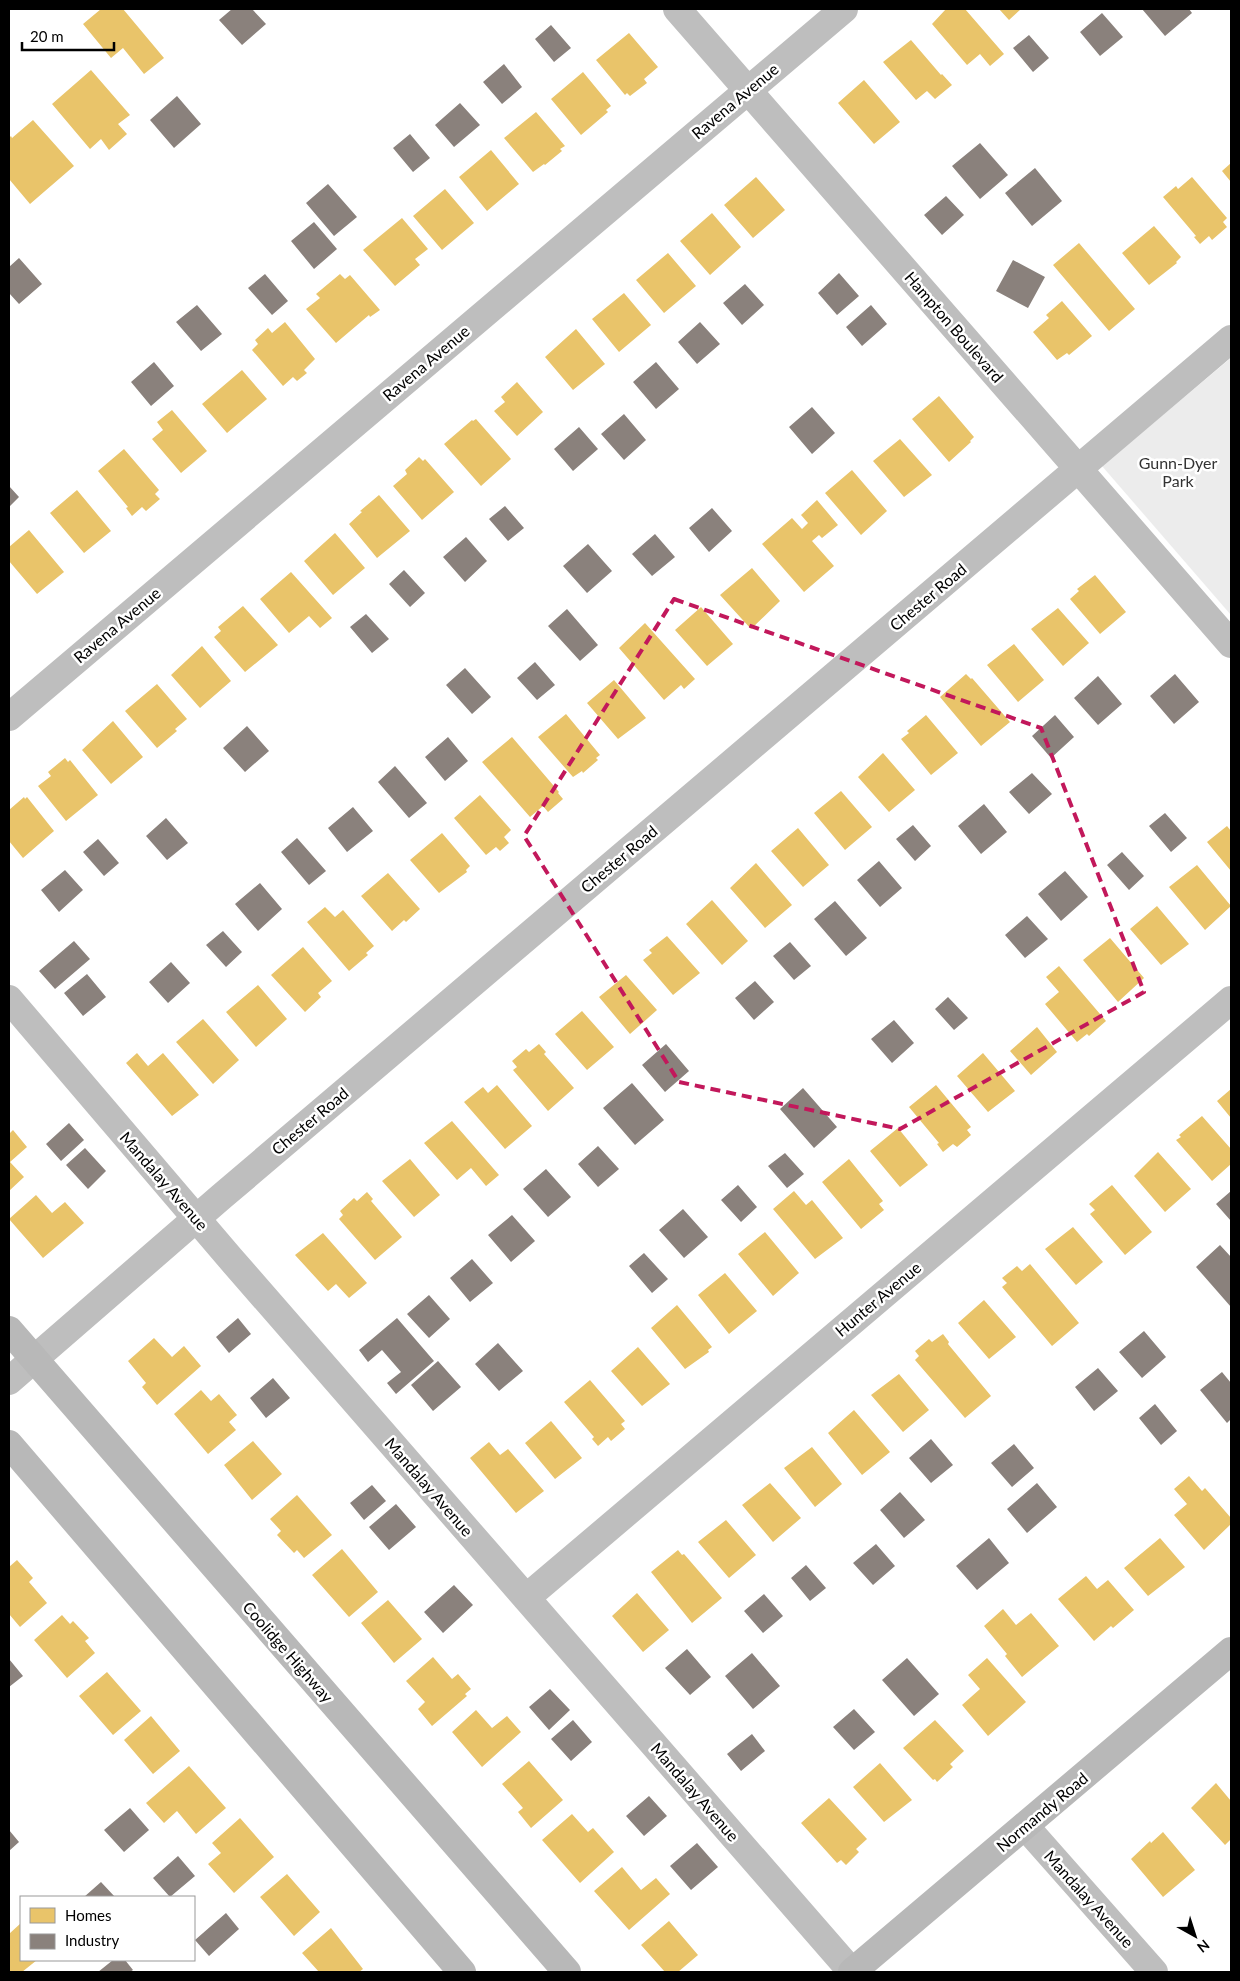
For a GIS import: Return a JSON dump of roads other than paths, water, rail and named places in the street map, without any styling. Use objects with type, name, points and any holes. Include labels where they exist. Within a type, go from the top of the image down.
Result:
[{"type":"main road","name":"Coolidge Highway","points":[[9,1330],[567,1972]]},
{"type":"main road","points":[[9,1444],[462,1972]]},
{"type":"main road","name":"Normandy Road","points":[[852,1972],[1231,1651]]},
{"type":"street","name":"Hampton Boulevard","points":[[677,9],[1231,644]]},
{"type":"street","name":"Ravena Avenue","points":[[9,717],[844,9]]},
{"type":"street","name":"Chester Road","points":[[9,1381],[1231,339]]},
{"type":"street","name":"Mandalay Avenue","points":[[9,999],[197,1219],[852,1972]]},
{"type":"street","name":"Hunter Avenue","points":[[526,1598],[1231,1000]]},
{"type":"street","name":"Mandalay Avenue","points":[[1025,1826],[1154,1972]]},
{"type":"park label","name":"Gunn-Dyer Park","points":[[1178,472]]}]
